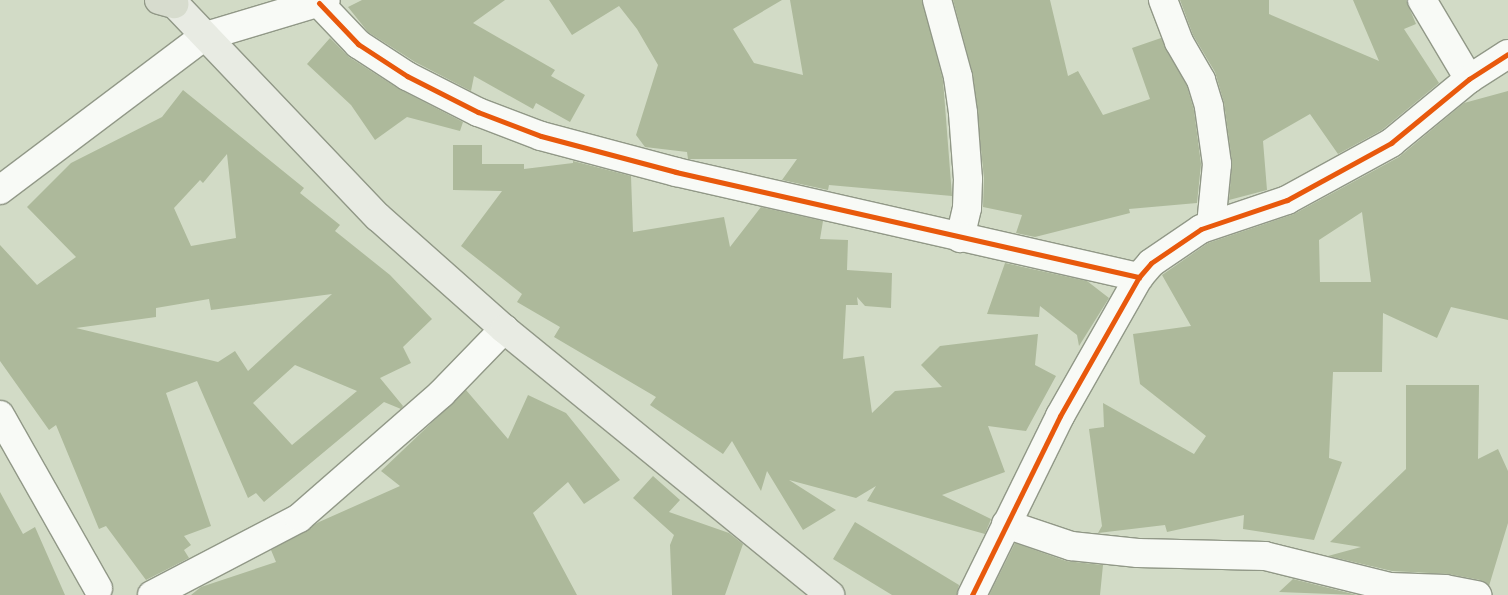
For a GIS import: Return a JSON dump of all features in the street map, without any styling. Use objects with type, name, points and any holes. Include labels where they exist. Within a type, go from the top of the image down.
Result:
[{"type":"main road","points":[[168,1],[378,217],[504,329],[830,595]]},
{"type":"street","points":[[937,0],[958,77],[963,112],[968,179],[967,208],[960,238]]},
{"type":"street","points":[[1163,0],[1179,42],[1201,80],[1209,107],[1217,164],[1211,225]]},
{"type":"street","points":[[1422,0],[1469,79]]},
{"type":"street","points":[[0,190],[203,37],[323,2],[358,44],[407,76],[478,112],[541,136],[676,172],[960,238],[1139,277]]},
{"type":"street","points":[[972,595],[1060,416],[1139,277],[1150,263],[1211,225],[1287,200],[1374,153],[1391,143],[1469,79],[1508,54]]},
{"type":"street","points":[[152,595],[298,518],[441,394],[504,329]]},
{"type":"street","points":[[0,415],[103,593]]},
{"type":"street","points":[[1006,524],[1071,546],[1138,552],[1265,556],[1390,587],[1445,589],[1478,595]]},
{"type":"building","points":[[362,0],[505,0],[473,23],[555,70],[551,76],[585,95],[570,122],[536,103],[533,109],[474,76],[471,91],[415,62],[368,32],[348,7]]},
{"type":"building","points":[[549,0],[782,0],[733,29],[754,63],[803,75],[790,0],[922,0],[943,80],[952,196],[829,185],[828,190],[782,180],[797,159],[688,159],[687,152],[645,147],[636,135],[658,65],[637,29],[619,6],[572,35]]},
{"type":"building","points":[[953,0],[1050,0],[1068,76],[1078,71],[1103,115],[1150,99],[1132,48],[1161,38],[1187,86],[1194,110],[1201,164],[1197,203],[1129,209],[1130,213],[1035,237],[1016,233],[1022,215],[983,207],[984,178],[973,75]]},
{"type":"building","points":[[1180,0],[1269,0],[1269,14],[1379,61],[1353,0],[1406,0],[1416,24],[1404,29],[1439,83],[1382,130],[1338,154],[1310,114],[1263,141],[1267,190],[1229,200],[1232,162],[1224,103],[1215,72],[1193,35]]},
{"type":"building","points":[[330,38],[349,57],[399,89],[463,122],[460,131],[407,117],[375,140],[351,105],[307,64]]},
{"type":"building","points":[[183,90],[304,188],[300,193],[340,225],[335,231],[390,275],[432,319],[403,347],[411,363],[380,378],[403,406],[401,409],[384,402],[264,502],[256,493],[248,498],[197,381],[166,393],[211,526],[184,536],[191,545],[184,550],[189,558],[146,580],[106,526],[99,529],[56,425],[49,430],[0,361],[0,245],[37,285],[76,257],[27,207],[71,163],[162,117]],"holes":[[[227,154],[236,238],[191,246],[174,208],[200,180],[203,183]],[[332,294],[248,371],[235,351],[218,362],[76,328],[156,317],[156,308],[209,299],[211,310]],[[295,365],[357,391],[292,445],[253,403]]]},
{"type":"building","points":[[1508,91],[1508,320],[1451,307],[1437,338],[1383,313],[1382,372],[1333,372],[1329,458],[1342,462],[1314,540],[1243,529],[1244,515],[1167,532],[1165,525],[1098,533],[1102,526],[1089,429],[1104,427],[1103,403],[1194,454],[1206,436],[1140,384],[1133,334],[1191,326],[1162,275],[1208,243],[1294,214],[1399,157],[1464,103]],"holes":[[[1362,212],[1371,282],[1320,282],[1319,240]]]},
{"type":"building","points":[[453,145],[482,145],[482,164],[524,164],[524,169],[573,163],[573,161],[631,176],[633,232],[724,217],[730,247],[761,207],[823,221],[820,239],[848,240],[847,270],[892,273],[891,308],[865,306],[857,297],[858,305],[846,305],[843,359],[864,356],[872,413],[895,391],[942,387],[921,365],[940,346],[1038,334],[1035,365],[1056,376],[1026,431],[988,426],[1005,472],[942,495],[991,519],[985,534],[867,501],[876,486],[856,498],[789,480],[836,510],[803,530],[767,471],[761,491],[732,441],[723,454],[650,405],[656,397],[554,337],[560,327],[517,302],[522,294],[461,246],[502,191],[453,190]]},
{"type":"building","points":[[1005,263],[1087,281],[1109,298],[1079,346],[1077,335],[1040,306],[1039,317],[987,314]]},
{"type":"building","points":[[1406,385],[1479,385],[1478,459],[1498,449],[1508,471],[1508,523],[1489,586],[1480,580],[1448,574],[1392,571],[1328,556],[1361,547],[1330,542],[1406,469]]},
{"type":"building","points":[[466,390],[508,439],[528,395],[566,413],[620,480],[584,504],[568,482],[533,513],[577,595],[191,595],[201,587],[276,562],[271,550],[319,522],[400,486],[381,471]]},
{"type":"building","points":[[653,476],[680,500],[669,512],[729,533],[743,544],[725,595],[672,595],[670,545],[674,535],[633,498]]},
{"type":"building","points":[[0,492],[23,534],[35,527],[65,595],[0,595]]},
{"type":"building","points":[[855,522],[959,585],[957,595],[892,595],[833,559]]},
{"type":"building","points":[[1015,543],[1066,561],[1103,565],[1100,595],[989,595]]},
{"type":"building","points":[[1293,579],[1357,595],[1279,592]]},
{"type":"cycle path","points":[[319,3],[358,44],[407,76],[478,112],[541,136],[676,172],[1139,277]]},
{"type":"cycle path","points":[[972,595],[1060,416],[1139,277],[1151,263],[1201,229],[1287,200],[1391,143],[1469,79],[1508,54]]}]
